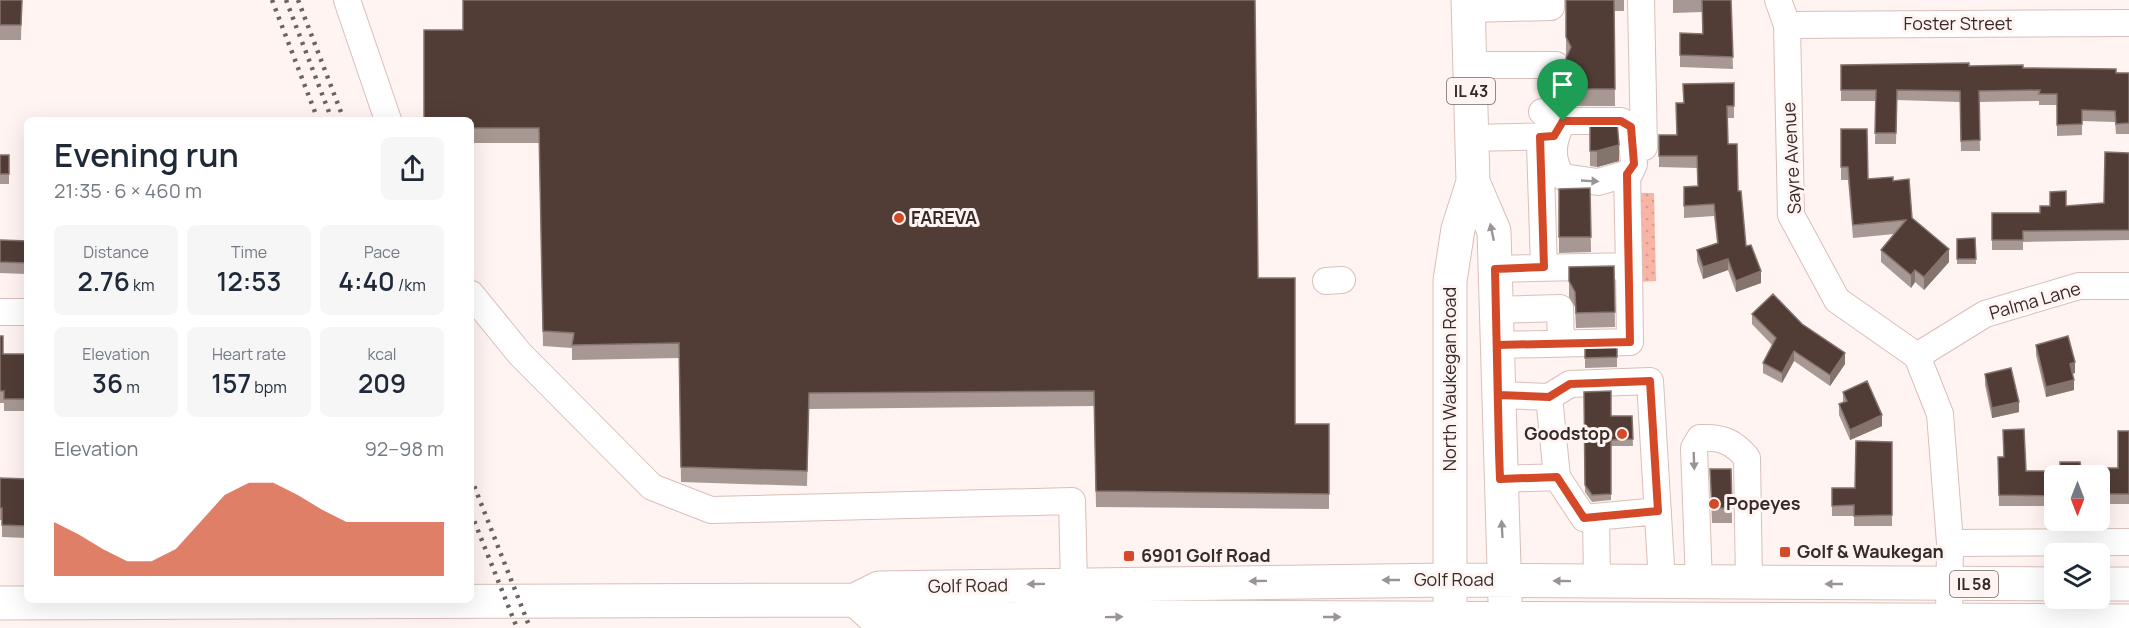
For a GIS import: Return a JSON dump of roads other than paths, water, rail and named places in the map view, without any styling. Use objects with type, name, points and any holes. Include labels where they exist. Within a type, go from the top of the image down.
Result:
[{"type":"main road","name":"North Waukegan Road","points":[[1450,580],[1450,281],[1458,229],[1473,182],[1469,5]]},
{"type":"main road","name":"North Waukegan Road","points":[[1473,182],[1494,231],[1504,580]]},
{"type":"main road","name":"IL 43","points":[[1450,580],[1450,623]]},
{"type":"main road","name":"Golf Road","points":[[474,601],[855,600],[879,588],[1074,584],[1504,580],[1662,583],[2044,584]]},
{"type":"main road","name":"IL 43","points":[[1504,580],[1506,623]]},
{"type":"main road","points":[[2110,584],[2129,584]]},
{"type":"main road","name":"Golf Road","points":[[855,600],[873,616],[947,618],[1450,623],[2129,621]]},
{"type":"main road","name":"Golf Road","points":[[0,603],[24,603]]},
{"type":"street","points":[[347,0],[387,117]]},
{"type":"street","points":[[1469,5],[1551,7],[1551,0]]},
{"type":"street","points":[[1497,345],[1630,342],[1629,266],[1636,178],[1641,0]]},
{"type":"street","name":"Sayre Avenue","points":[[1778,0],[1786,25],[1791,215],[1837,300],[1917,357]]},
{"type":"street","name":"Foster Street","points":[[1786,25],[2129,23]]},
{"type":"street","points":[[1470,65],[1556,65]]},
{"type":"street","points":[[1472,138],[1550,127],[1621,121],[1631,127],[1636,178]]},
{"type":"street","points":[[1550,127],[1556,168],[1563,177],[1598,182],[1636,178]]},
{"type":"street","points":[[1544,267],[1550,127]]},
{"type":"street","points":[[1495,269],[1629,266]]},
{"type":"street","name":"Palma Lane","points":[[1917,357],[1985,314],[2079,286],[2129,286]]},
{"type":"street","points":[[474,298],[520,354],[652,487],[711,510],[1072,501],[1074,584]]},
{"type":"street","points":[[1496,310],[1560,308],[1561,344]]},
{"type":"street","points":[[0,312],[24,312]]},
{"type":"street","points":[[1917,357],[1940,414],[1950,543],[1949,620]]},
{"type":"street","points":[[1498,395],[1549,397],[1570,384],[1650,381],[1662,583]]},
{"type":"street","points":[[1549,397],[1557,477],[1584,518],[1658,511]]},
{"type":"street","points":[[1699,583],[1694,448],[1700,438],[1715,437],[1735,444],[1747,458],[1749,583]]},
{"type":"street","points":[[1500,479],[1557,477]]},
{"type":"street","points":[[1596,517],[1597,581]]},
{"type":"street","points":[[1950,543],[2129,542]]},
{"type":"railway","points":[[272,0],[317,117]]},
{"type":"railway","points":[[286,0],[331,117]]},
{"type":"railway","points":[[298,0],[343,117]]},
{"type":"railway","points":[[474,486],[530,628]]},
{"type":"railway","points":[[474,520],[517,628]]},
{"type":"place","name":"FAREVA","points":[[899,218]]},
{"type":"place","name":"Goodstop","points":[[1622,434]]},
{"type":"place","name":"Popeyes","points":[[1714,504]]},
{"type":"place","name":"Golf & Waukegan","points":[[1785,552]]},
{"type":"place","name":"6901 Golf Road","points":[[1129,556]]}]
